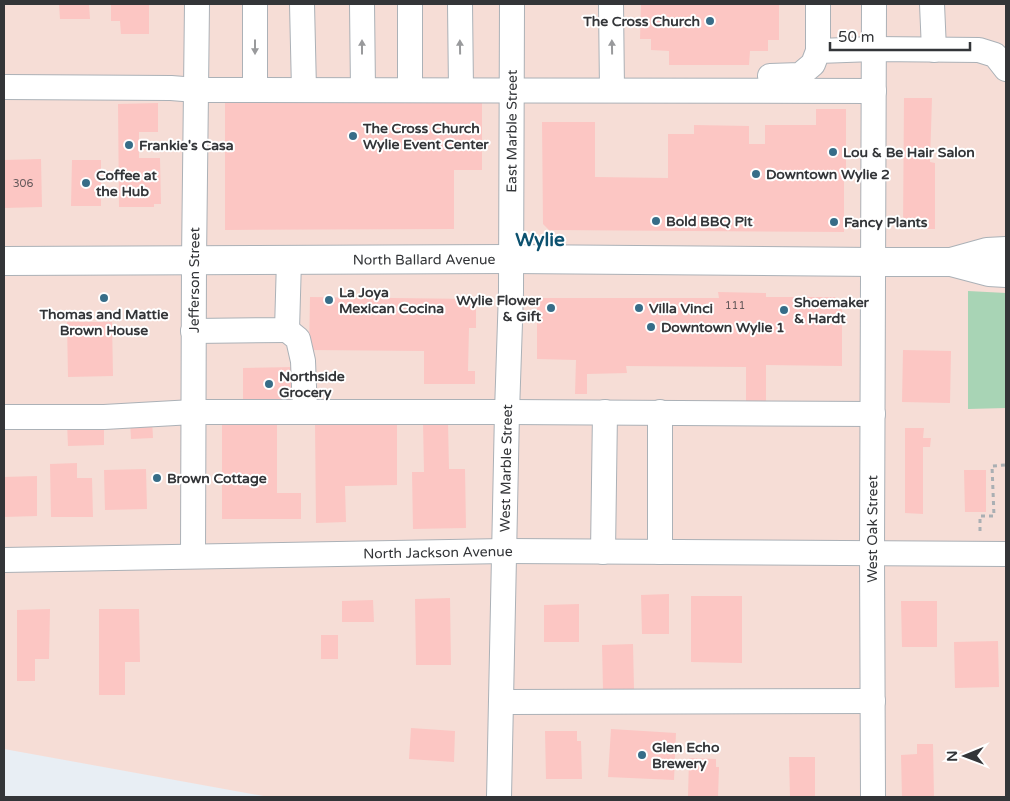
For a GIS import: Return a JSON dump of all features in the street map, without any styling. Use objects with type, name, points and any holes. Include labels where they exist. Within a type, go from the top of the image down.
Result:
[{"type":"main road","points":[[951,262],[987,252],[1006,251]]},
{"type":"main road","name":"North Ballard Avenue","points":[[4,261],[511,259],[951,262]]},
{"type":"main road","points":[[951,262],[989,272],[1006,273]]},
{"type":"street","name":"Jefferson Street","points":[[193,556],[193,331],[197,4]]},
{"type":"street","points":[[255,4],[255,90]]},
{"type":"street","points":[[302,4],[304,90]]},
{"type":"street","points":[[362,4],[363,90]]},
{"type":"street","points":[[410,4],[410,90]]},
{"type":"street","points":[[460,4],[461,90]]},
{"type":"street","name":"East Marble Street","points":[[511,259],[512,4]]},
{"type":"street","points":[[611,4],[612,90]]},
{"type":"street","points":[[768,91],[768,76],[800,75],[813,64],[818,52],[818,4]]},
{"type":"street","name":"West Oak Street","points":[[873,797],[874,4]]},
{"type":"street","points":[[932,4],[934,50]]},
{"type":"street","points":[[818,52],[874,49],[979,50],[995,56],[1006,69]]},
{"type":"street","points":[[4,87],[171,88],[196,90],[874,91]]},
{"type":"street","name":"West Marble Street","points":[[499,797],[511,259]]},
{"type":"street","points":[[287,330],[289,260]]},
{"type":"street","points":[[193,331],[287,330],[298,339],[303,361],[305,412]]},
{"type":"street","points":[[4,417],[104,416],[193,412],[873,414]]},
{"type":"street","points":[[603,552],[605,412]]},
{"type":"street","points":[[660,412],[660,552]]},
{"type":"street","name":"North Jackson Avenue","points":[[4,560],[505,551],[1006,554]]},
{"type":"street","points":[[501,702],[873,701]]},
{"type":"path","points":[[980,531],[980,516],[994,516],[992,466],[1006,465]]},
{"type":"shaded area","points":[[4,4],[1006,4],[1006,797],[269,797],[4,749]]},
{"type":"green space","points":[[968,291],[1006,293],[1006,408],[968,409]]},
{"type":"building","points":[[59,4],[89,4],[90,19],[60,19]]},
{"type":"building","points":[[111,4],[149,4],[149,34],[121,34],[120,21],[111,21]]},
{"type":"building","name":"The Cross Church","points":[[641,4],[779,4],[779,40],[768,40],[768,51],[750,51],[749,65],[669,65],[669,51],[651,50],[651,39],[640,39]]},
{"type":"building","points":[[904,98],[932,98],[930,162],[935,163],[935,229],[903,229]]},
{"type":"building","name":"The Cross Church Wylie Event Center","points":[[482,101],[482,170],[454,170],[454,229],[225,230],[225,102]]},
{"type":"building","name":"Frankie's Casa","points":[[158,103],[158,132],[139,132],[139,158],[160,158],[161,204],[154,204],[154,207],[119,207],[118,104]]},
{"type":"building","name":"Downtown Wylie 2","points":[[816,109],[846,109],[844,232],[549,230],[543,224],[542,122],[595,122],[595,177],[668,178],[668,134],[694,134],[694,125],[749,126],[749,144],[765,144],[765,125],[816,125]]},
{"type":"building","points":[[41,159],[42,207],[4,208],[4,160]]},
{"type":"building","name":"Coffee at the Hub","points":[[72,160],[101,160],[101,206],[71,206]]},
{"type":"building","name":"Downtown Wylie 1","points":[[718,292],[766,293],[766,297],[835,297],[836,300],[842,300],[842,366],[766,365],[766,406],[746,406],[746,367],[626,366],[627,373],[587,374],[587,394],[575,394],[576,360],[537,359],[537,302],[542,298],[719,298]]},
{"type":"building","points":[[310,297],[476,299],[476,328],[469,328],[468,371],[475,371],[475,384],[424,384],[424,351],[309,350]]},
{"type":"building","points":[[67,322],[112,322],[113,376],[68,377]]},
{"type":"building","points":[[903,350],[951,351],[950,403],[902,402]]},
{"type":"building","name":"Northside Grocery","points":[[295,367],[296,399],[243,400],[243,368]]},
{"type":"building","points":[[152,419],[153,438],[131,439],[130,420]]},
{"type":"building","points":[[104,422],[104,445],[68,446],[67,423]]},
{"type":"building","points":[[315,422],[397,422],[397,485],[345,486],[346,522],[316,523]]},
{"type":"building","points":[[423,422],[448,422],[449,469],[465,469],[466,528],[413,529],[412,472],[424,472]]},
{"type":"building","points":[[222,423],[277,423],[277,493],[301,493],[301,519],[222,519]]},
{"type":"building","points":[[905,428],[924,428],[923,438],[931,438],[930,447],[923,447],[923,514],[905,513]]},
{"type":"building","points":[[77,463],[77,478],[92,478],[93,517],[51,517],[50,464]]},
{"type":"building","points":[[146,469],[147,509],[105,510],[104,470]]},
{"type":"building","points":[[964,470],[986,470],[986,512],[965,512]]},
{"type":"building","points":[[37,476],[37,516],[4,517],[4,477]]},
{"type":"building","points":[[669,594],[669,634],[642,634],[641,595]]},
{"type":"building","points":[[691,596],[742,596],[742,663],[691,662]]},
{"type":"building","points":[[450,598],[451,665],[416,665],[415,599]]},
{"type":"building","points":[[373,600],[374,622],[342,622],[342,601]]},
{"type":"building","points":[[901,601],[937,601],[937,647],[902,647]]},
{"type":"building","points":[[579,604],[579,642],[544,642],[544,605]]},
{"type":"building","points":[[50,609],[49,659],[35,659],[35,681],[17,681],[17,610]]},
{"type":"building","points":[[99,609],[139,609],[140,662],[125,662],[125,695],[99,695]]},
{"type":"building","points":[[321,635],[338,635],[338,659],[321,659]]},
{"type":"building","points":[[998,641],[999,687],[955,688],[954,642]]},
{"type":"building","points":[[633,644],[634,689],[603,690],[602,645]]},
{"type":"building","points":[[411,728],[455,731],[454,762],[409,759]]},
{"type":"building","name":"Glen Echo Brewery","points":[[611,729],[676,733],[674,780],[608,777]]},
{"type":"building","points":[[545,731],[577,731],[577,741],[581,741],[582,779],[546,779]]},
{"type":"building","points":[[917,744],[933,744],[934,797],[902,797],[901,755],[917,754]]},
{"type":"building","points":[[789,757],[815,757],[815,797],[790,797]]},
{"type":"building","points":[[689,758],[716,759],[716,767],[719,767],[718,797],[688,797]]},
{"type":"place","name":"The Cross Church","points":[[710,21]]},
{"type":"place","name":"The Cross Church Wylie Event Center","points":[[353,136]]},
{"type":"place","name":"Frankie's Casa","points":[[129,145]]},
{"type":"place","name":"Lou & Be Hair Salon","points":[[833,152]]},
{"type":"place","name":"Downtown Wylie 2","points":[[756,174]]},
{"type":"place","name":"Coffee at the Hub","points":[[86,183]]},
{"type":"place","name":"Bold BBQ Pit","points":[[656,221]]},
{"type":"place","name":"Fancy Plants","points":[[834,222]]},
{"type":"place","name":"Thomas and Mattie Brown House","points":[[104,298]]},
{"type":"place","name":"La Joya Mexican Cocina","points":[[329,300]]},
{"type":"place","name":"Wylie Flower & Gift","points":[[551,308]]},
{"type":"place","name":"Villa Vinci","points":[[639,308]]},
{"type":"place","name":"Shoemaker & Hardt","points":[[784,310]]},
{"type":"place","name":"Downtown Wylie 1","points":[[651,327]]},
{"type":"place","name":"Northside Grocery","points":[[269,384]]},
{"type":"place","name":"Brown Cottage","points":[[157,478]]},
{"type":"place","name":"Glen Echo Brewery","points":[[642,755]]},
{"type":"district","name":"Wylie","points":[[540,239]]}]
